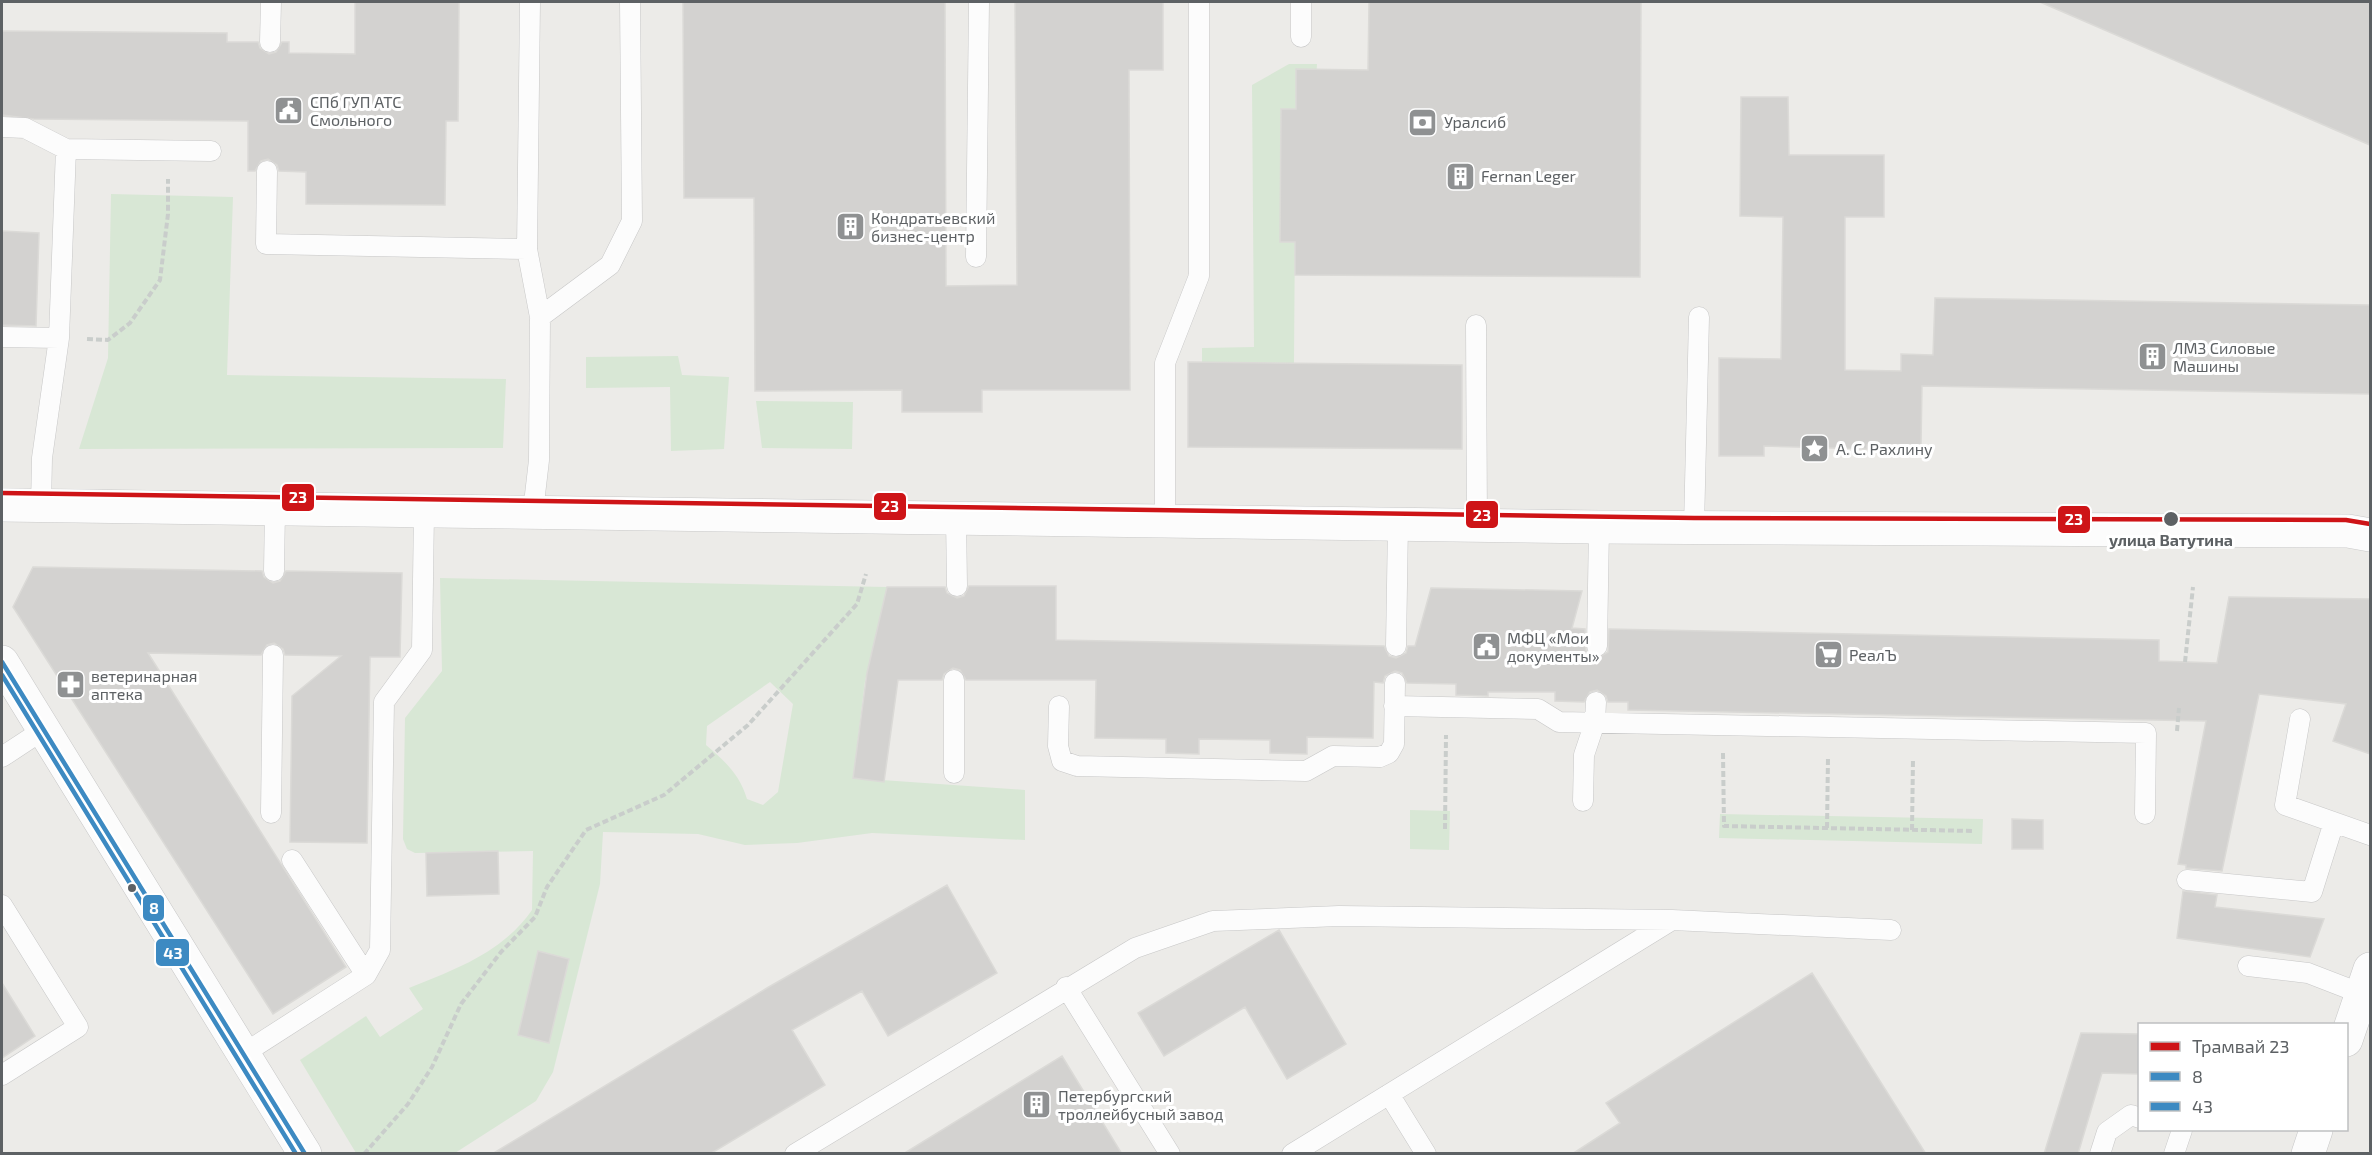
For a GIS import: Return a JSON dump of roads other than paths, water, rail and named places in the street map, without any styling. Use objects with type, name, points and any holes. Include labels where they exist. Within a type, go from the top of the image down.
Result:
[{"type":"main road","points":[[2,505],[956,516],[1599,527],[2325,531],[2370,535]]},
{"type":"main road","points":[[5,676],[43,730],[305,1154]]},
{"type":"main road","points":[[2348,1035],[2368,987]]},
{"type":"main road","points":[[2308,1154],[2316,1131]]},
{"type":"lane","points":[[270,42],[271,2]]},
{"type":"lane","points":[[530,2],[527,249],[540,317],[538,460],[533,512]]},
{"type":"lane","points":[[540,317],[610,265],[632,221],[630,2]]},
{"type":"lane","points":[[976,257],[980,2]]},
{"type":"lane","points":[[1165,519],[1166,363],[1199,276],[1199,2]]},
{"type":"lane","points":[[1300,2],[1301,37]]},
{"type":"lane","points":[[2,127],[25,123],[66,149],[211,150]]},
{"type":"lane","points":[[41,506],[42,458],[59,338],[66,149]]},
{"type":"lane","points":[[267,171],[266,244],[527,249]]},
{"type":"lane","points":[[1694,527],[1699,317]]},
{"type":"lane","points":[[1476,325],[1477,525]]},
{"type":"lane","points":[[2,338],[59,338]]},
{"type":"lane","points":[[274,571],[275,509]]},
{"type":"lane","points":[[243,1054],[366,975],[380,950],[384,702],[422,650],[424,511]]},
{"type":"lane","points":[[956,516],[957,586]]},
{"type":"lane","points":[[1396,646],[1398,524]]},
{"type":"lane","points":[[1596,646],[1599,527]]},
{"type":"lane","points":[[271,813],[273,655]]},
{"type":"lane","points":[[954,680],[954,773]]},
{"type":"lane","points":[[1059,706],[1058,746],[1062,761],[1077,766],[1306,771],[1333,756],[1380,757],[1389,753],[1394,744],[1395,683]]},
{"type":"lane","points":[[1583,801],[1584,755],[1595,722],[1596,702]]},
{"type":"lane","points":[[1394,706],[1538,709],[1559,722],[2146,733],[2145,814]]},
{"type":"lane","points":[[2300,719],[2285,805],[2370,836]]},
{"type":"lane","points":[[2,757],[43,730]]},
{"type":"lane","points":[[2187,880],[2312,892],[2334,822]]},
{"type":"lane","points":[[292,860],[366,975]]},
{"type":"lane","points":[[2,905],[78,1027],[2,1075]]},
{"type":"lane","points":[[795,1154],[1066,987],[1135,948],[1213,921],[1339,916],[1672,920],[1891,930]]},
{"type":"lane","points":[[1292,1154],[1672,920]]},
{"type":"lane","points":[[2248,966],[2308,974],[2368,987]]},
{"type":"lane","points":[[1066,987],[1170,1154]]},
{"type":"lane","points":[[1389,1094],[1426,1154]]},
{"type":"lane","points":[[2100,1154],[2107,1132],[2131,1115],[2138,1118]]},
{"type":"lane","points":[[2174,1154],[2182,1131]]},
{"type":"tram line","name":"23","points":[[2,493],[1694,518],[2346,520],[2370,524]]},
{"type":"place","name":"СПб ГУП АТС Смольного","points":[[289,111]]},
{"type":"place","name":"Уралсиб","points":[[1423,122]]},
{"type":"place","name":"Fernan Leger","points":[[1460,176]]},
{"type":"place","name":"Кондратьевский бизнес-центр","points":[[850,227]]},
{"type":"place","name":"ЛМЗ Силовые Машины","points":[[2152,357]]},
{"type":"place","name":"А. С. Рахлину","points":[[1815,449]]},
{"type":"place","name":"улица Ватутина","points":[[2171,519]]},
{"type":"place","name":"МФЦ «Мои документы»","points":[[1486,647]]},
{"type":"place","name":"РеалЪ","points":[[1828,655]]},
{"type":"place","name":"ветеринарная аптека","points":[[70,685]]},
{"type":"place","name":"Петербургский троллейбусный завод","points":[[1037,1105]]}]
